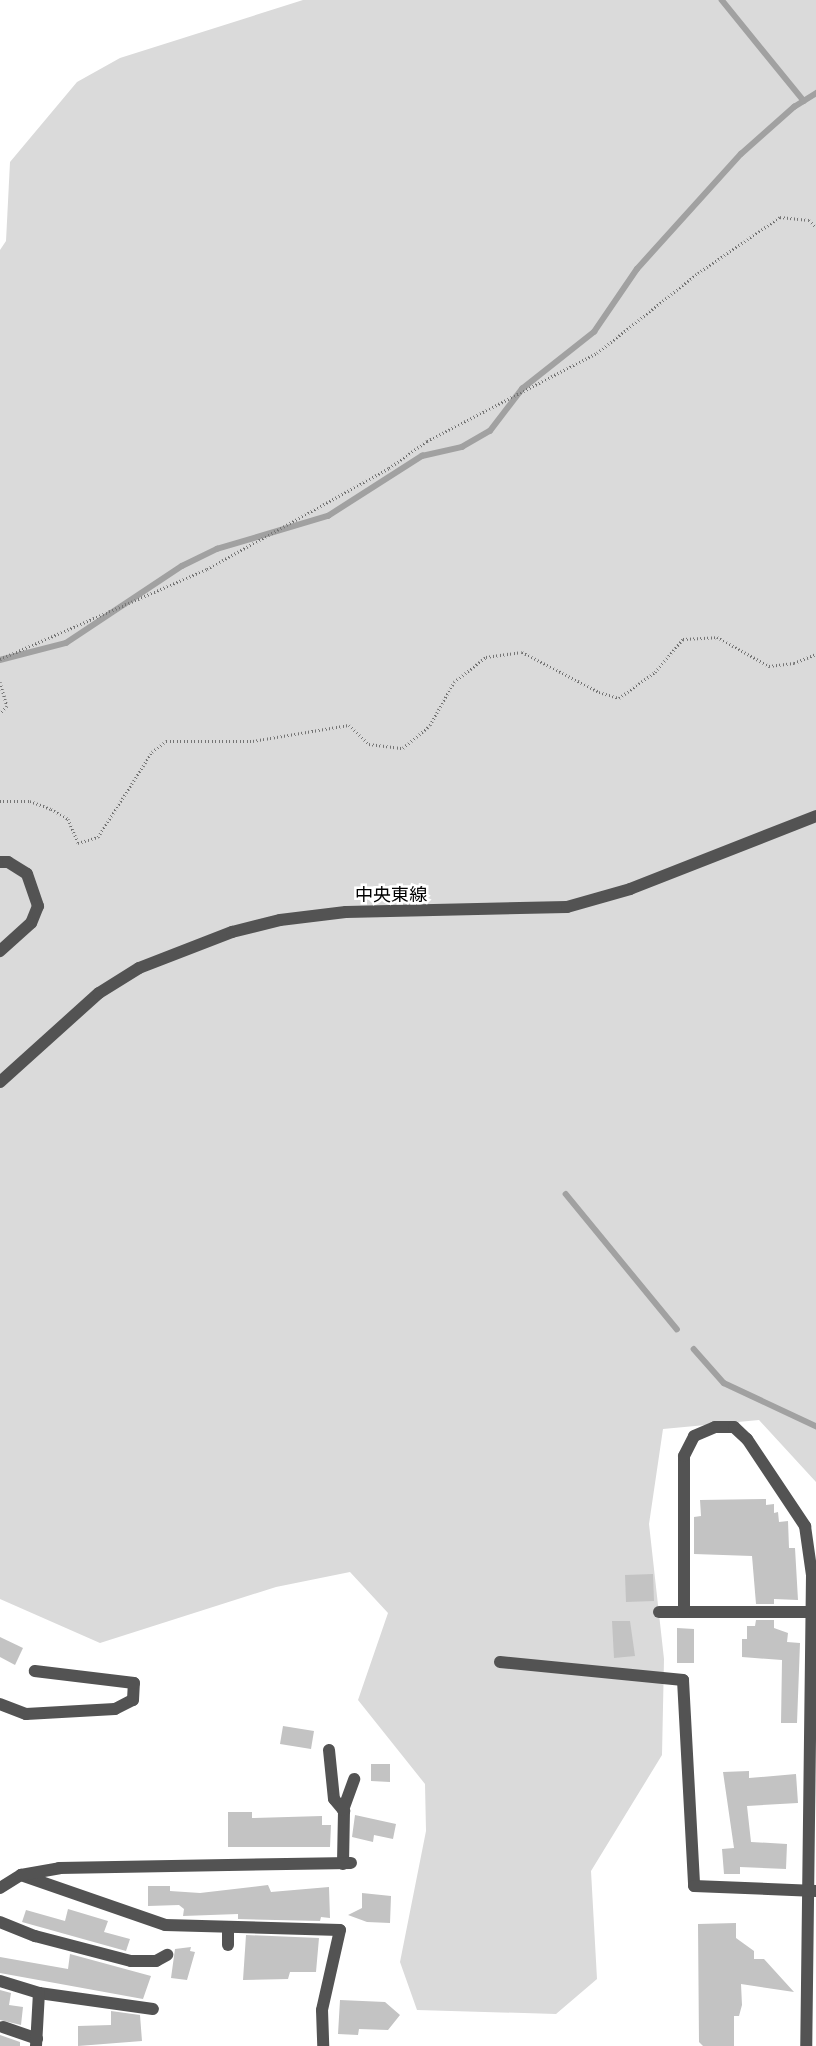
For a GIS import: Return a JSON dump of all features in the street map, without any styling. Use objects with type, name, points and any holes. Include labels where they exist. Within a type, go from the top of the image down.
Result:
[{"type":"street","name":"中央東線","points":[[0,1082],[99,993],[140,968],[232,932],[280,920],[346,912],[567,907],[630,889],[816,816]]},
{"type":"street","points":[[0,862],[8,862],[27,874],[38,906],[31,923],[0,951]]},
{"type":"street","points":[[684,1612],[684,1456],[694,1436],[715,1427],[734,1427],[747,1439],[805,1526],[812,1575],[812,1991],[806,2046]]},
{"type":"street","points":[[659,1612],[812,1612]]},
{"type":"street","points":[[500,1662],[683,1680],[694,1886],[813,1891]]},
{"type":"street","points":[[0,1704],[26,1714],[115,1709],[133,1700],[134,1683],[35,1671]]},
{"type":"street","points":[[329,1750],[334,1799],[343,1810]]},
{"type":"street","points":[[0,1888],[21,1875],[59,1868],[347,1863],[343,1810],[354,1779]]},
{"type":"street","points":[[21,1875],[165,1925],[340,1930],[322,2010],[323,2046]]},
{"type":"street","points":[[0,1922],[36,1936],[131,1961],[156,1961],[167,1956]]},
{"type":"street","points":[[228,1926],[228,1945]]},
{"type":"street","points":[[0,1981],[39,1993],[153,2008]]},
{"type":"street","points":[[3,2026],[37,2042],[39,1993]]},
{"type":"path","points":[[0,659],[207,569],[389,468],[427,441],[597,353],[698,274],[780,217],[809,220],[816,227]]},
{"type":"path","points":[[0,801],[30,800],[51,809],[68,819],[78,843],[98,837],[152,752],[166,741],[253,742],[349,725],[368,744],[403,748],[430,725],[454,682],[486,657],[522,652],[598,692],[619,698],[654,672],[683,639],[717,638],[769,666],[794,663],[816,654]]},
{"type":"path","points":[[0,682],[7,706],[0,713]]},
{"type":"shaded area","points":[[303,0],[816,0],[816,1482],[759,1420],[663,1429],[649,1524],[664,1659],[662,1755],[591,1871],[597,1979],[556,2014],[417,2010],[400,1962],[426,1831],[425,1784],[358,1700],[388,1613],[350,1572],[276,1587],[100,1643],[0,1599],[0,250],[6,241],[10,162],[77,82],[120,58]]},
{"type":"building","points":[[766,1499],[766,1505],[774,1504],[774,1513],[778,1512],[779,1522],[788,1521],[789,1548],[795,1548],[798,1600],[774,1599],[774,1604],[756,1604],[752,1556],[694,1554],[694,1517],[701,1516],[700,1500]]},
{"type":"building","points":[[653,1574],[654,1601],[626,1602],[625,1575]]},
{"type":"building","points":[[756,1620],[774,1620],[774,1628],[788,1633],[787,1642],[800,1643],[797,1723],[781,1723],[782,1660],[742,1657],[742,1639],[747,1639],[747,1626],[755,1626]]},
{"type":"building","points":[[612,1621],[630,1621],[635,1656],[614,1658]]},
{"type":"building","points":[[677,1628],[694,1629],[694,1663],[677,1663]]},
{"type":"building","points":[[0,1637],[23,1648],[15,1665],[0,1657]]},
{"type":"building","points":[[283,1726],[314,1731],[311,1749],[280,1744]]},
{"type":"building","points":[[371,1764],[390,1764],[390,1782],[371,1781]]},
{"type":"building","points":[[749,1771],[749,1778],[796,1774],[798,1803],[747,1806],[751,1842],[787,1844],[786,1869],[740,1867],[740,1874],[724,1874],[722,1849],[734,1848],[723,1772]]},
{"type":"building","points":[[228,1812],[252,1812],[252,1818],[322,1816],[322,1825],[331,1825],[330,1847],[228,1847]]},
{"type":"building","points":[[355,1815],[396,1824],[393,1839],[374,1835],[373,1842],[352,1837]]},
{"type":"building","points":[[268,1885],[271,1892],[329,1887],[330,1918],[321,1917],[320,1921],[238,1919],[238,1914],[183,1916],[184,1909],[179,1905],[148,1906],[148,1886],[170,1886],[170,1891],[200,1893]]},
{"type":"building","points":[[362,1893],[391,1896],[390,1923],[367,1922],[348,1915],[362,1908]]},
{"type":"building","points":[[68,1909],[108,1921],[104,1932],[130,1939],[126,1951],[22,1922],[26,1910],[65,1921]]},
{"type":"building","points":[[736,1923],[736,1938],[754,1951],[754,1959],[764,1959],[794,1992],[741,1984],[742,2005],[739,2016],[734,2016],[734,2046],[703,2046],[699,2042],[698,1924]]},
{"type":"building","points":[[246,1935],[319,1938],[316,1972],[290,1972],[288,1979],[243,1980]]},
{"type":"building","points":[[191,1947],[190,1951],[195,1952],[187,1980],[171,1978],[175,1949]]},
{"type":"building","points":[[70,1954],[151,1976],[143,1999],[0,1973],[0,1957],[68,1969]]},
{"type":"building","points":[[0,1990],[11,1993],[9,2005],[23,2007],[21,2025],[0,2020]]},
{"type":"building","points":[[340,2000],[385,2002],[400,2015],[388,2030],[359,2029],[358,2035],[338,2034]]},
{"type":"building","points":[[111,2011],[140,2015],[142,2041],[78,2046],[78,2026],[111,2025]]},
{"type":"building","points":[[0,2035],[20,2042],[20,2046],[0,2046]]},
{"type":"waterway","points":[[722,0],[804,101]]},
{"type":"waterway","points":[[0,660],[66,643],[182,566],[217,549],[328,516],[422,456],[462,447],[490,431],[522,389],[594,332],[637,269],[741,154],[794,107],[816,93]]},
{"type":"waterway","points":[[566,1194],[677,1329]]},
{"type":"waterway","points":[[694,1349],[724,1383],[816,1426]]}]
